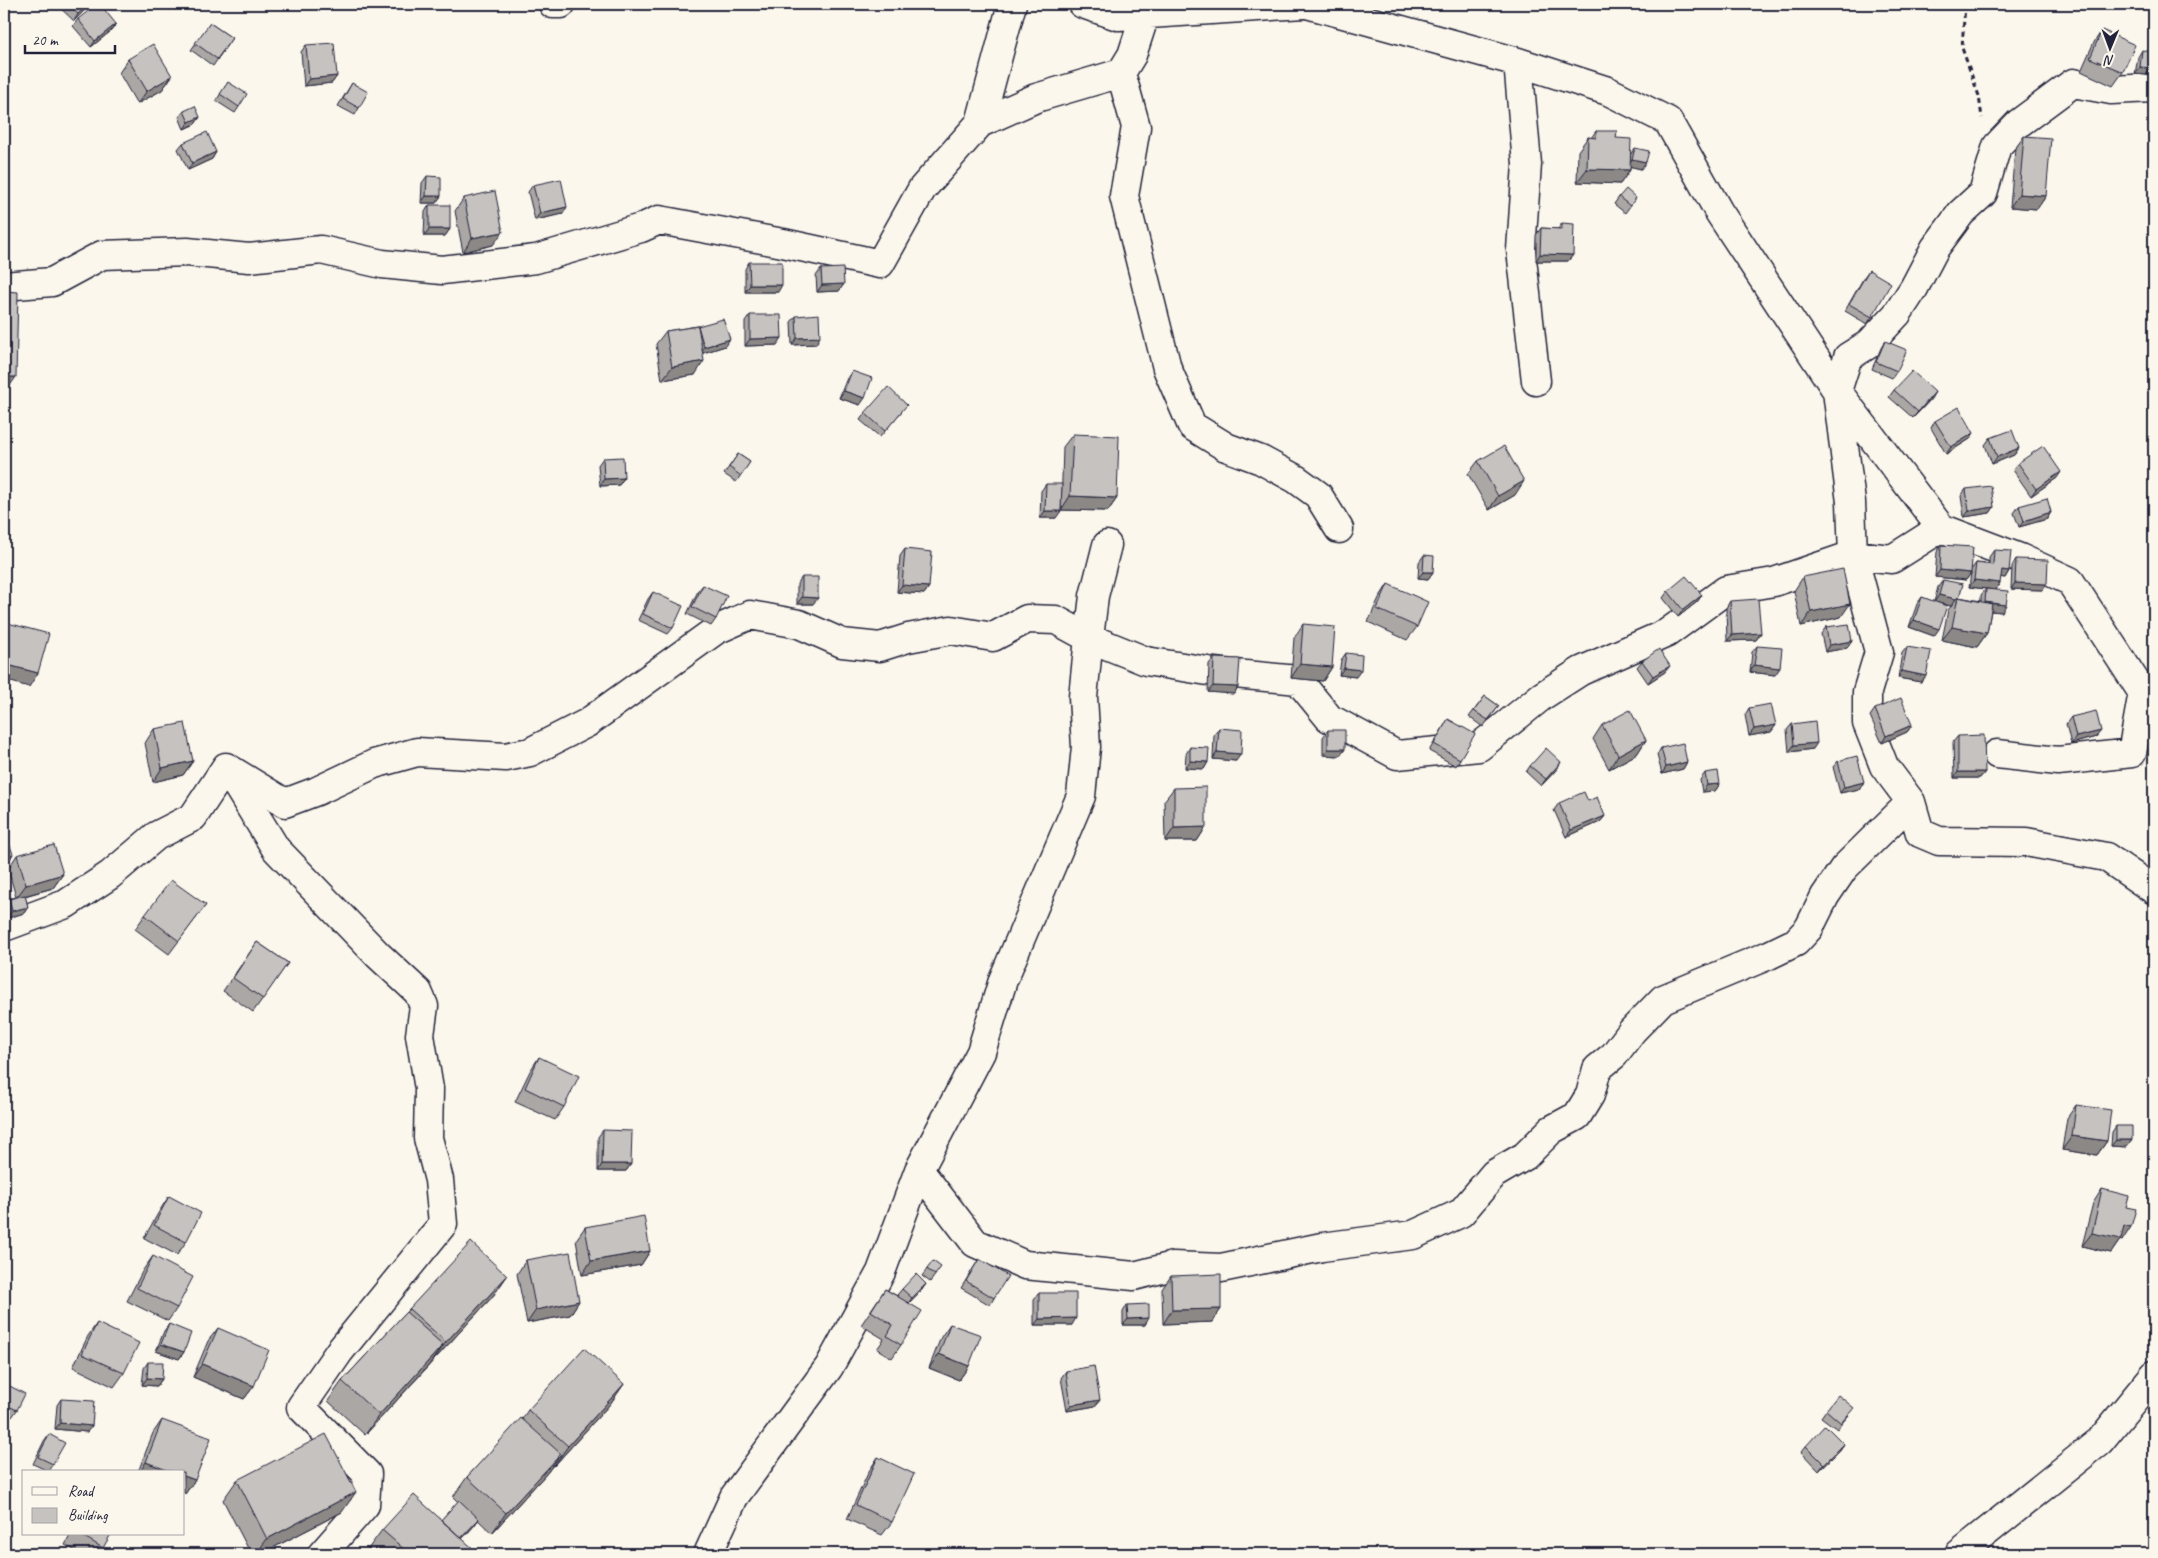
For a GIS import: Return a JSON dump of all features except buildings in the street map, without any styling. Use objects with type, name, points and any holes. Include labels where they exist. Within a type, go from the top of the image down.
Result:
[{"type":"street","points":[[553,4],[561,4]]},
{"type":"street","points":[[980,123],[1012,4]]},
{"type":"street","points":[[1083,4],[1118,16],[1306,4],[1518,62],[1608,91],[1668,121],[1719,212],[1837,391],[1940,528],[2020,558],[2070,581],[2151,697],[2132,753],[2058,761],[1997,754]]},
{"type":"street","points":[[4,286],[52,282],[102,255],[187,252],[249,258],[321,250],[382,264],[442,270],[536,259],[641,228],[659,220],[783,243],[880,264],[922,190],[980,123],[1036,98],[1121,73],[1132,54],[1145,15]]},
{"type":"street","points":[[1518,62],[1527,164],[1521,250],[1536,381]]},
{"type":"street","points":[[1121,73],[1136,127],[1124,196],[1167,368],[1192,426],[1226,448],[1261,460],[1296,479],[1318,495],[1339,528]]},
{"type":"street","points":[[2154,88],[2111,90],[2073,84],[2019,123],[1997,146],[1983,193],[1960,213],[1940,241],[1897,314],[1869,344],[1848,357],[1837,391],[1851,502],[1853,554],[1879,652],[1868,692],[1867,723],[1884,766],[1910,802],[1920,833],[1939,841],[2026,842],[2106,857],[2154,890]]},
{"type":"street","points":[[226,767],[285,803],[317,791],[374,764],[417,752],[506,757],[530,752],[587,723],[716,630],[750,615],[799,624],[842,643],[880,647],[908,638],[952,630],[993,637],[1027,619],[1056,620],[1089,638],[1146,661],[1214,672],[1298,680],[1329,718],[1397,755],[1479,747],[1542,696],[1581,671],[1667,633],[1726,590],[1774,582],[1853,554],[1892,559],[1940,528]]},
{"type":"street","points":[[708,1554],[734,1497],[834,1358],[881,1272],[919,1170],[981,1052],[1004,980],[1081,796],[1086,747],[1083,697],[1089,638],[1094,596],[1107,544]]},
{"type":"street","points":[[4,927],[66,904],[110,875],[156,836],[193,817],[226,767]]},
{"type":"street","points":[[226,767],[276,849],[378,955],[418,992],[424,1006],[420,1035],[429,1089],[428,1138],[439,1180],[443,1224],[339,1352],[301,1407],[367,1474],[365,1505],[322,1554]]},
{"type":"street","points":[[919,1170],[975,1243],[1025,1265],[1134,1276],[1173,1266],[1221,1268],[1322,1247],[1414,1235],[1461,1213],[1494,1174],[1525,1156],[1551,1130],[1577,1116],[1590,1095],[1597,1069],[1614,1055],[1632,1031],[1663,998],[1769,955],[1796,942],[1809,928],[1825,896],[1844,868],[1910,802]]},
{"type":"street","points":[[1959,1554],[2100,1440],[2154,1376]]},
{"type":"path","points":[[1965,4],[1962,48],[1979,96],[1986,146],[1997,146]]}]
